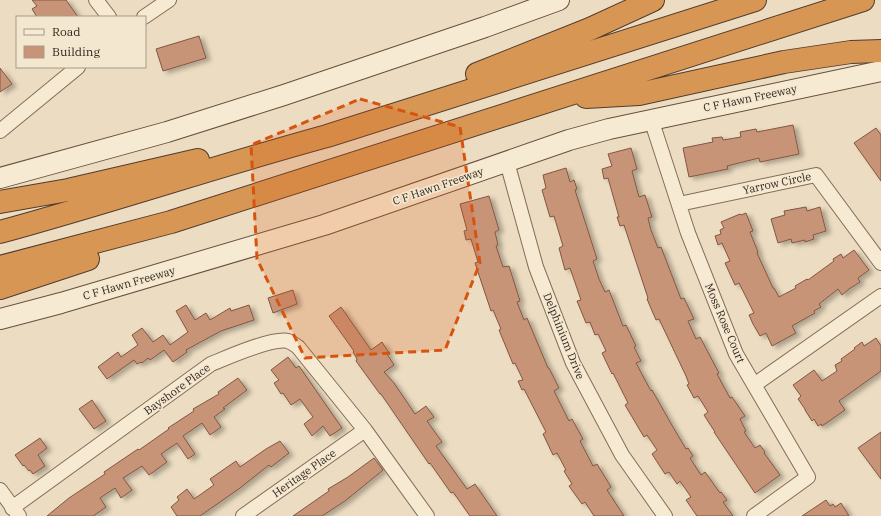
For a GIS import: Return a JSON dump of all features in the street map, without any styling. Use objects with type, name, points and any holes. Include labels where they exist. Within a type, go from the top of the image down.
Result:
[{"type":"highway","points":[[398,113],[454,83],[583,32],[653,0]]},
{"type":"highway","points":[[0,232],[74,212],[327,136],[755,0]]},
{"type":"highway","points":[[0,267],[171,222],[863,0]]},
{"type":"highway","points":[[553,99],[638,94],[784,62],[851,52],[881,50]]},
{"type":"highway","points":[[0,202],[68,190],[225,154],[260,155]]},
{"type":"highway","points":[[0,288],[135,244],[171,222]]},
{"type":"main road","points":[[0,178],[167,132],[284,95],[485,27],[559,0]]},
{"type":"main road","name":"C F Hawn Freeway","points":[[0,319],[61,303],[324,225],[569,140],[609,128],[881,71]]},
{"type":"street","points":[[96,0],[108,16]]},
{"type":"street","points":[[145,16],[169,0]]},
{"type":"street","points":[[0,131],[77,68]]},
{"type":"street","name":"Moss Rose Court","points":[[651,119],[688,233],[736,354],[808,477],[754,516]]},
{"type":"street","name":"Delphinium Drive","points":[[507,162],[536,267],[573,363],[622,455],[665,516]]},
{"type":"street","name":"Yarrow Circle","points":[[678,204],[816,175],[881,263]]},
{"type":"street","points":[[754,385],[881,296]]},
{"type":"street","name":"Bayshore Place","points":[[16,512],[211,364],[246,350],[280,340],[289,341],[298,347],[365,430],[427,516]]},
{"type":"street","name":"Heritage Place","points":[[243,516],[365,430]]},
{"type":"street","points":[[0,490],[16,512]]},
{"type":"highlighted area","points":[[360,99],[460,127],[480,263],[445,350],[305,358],[257,259],[251,145]]},
{"type":"building","points":[[32,0],[66,0],[77,16],[36,16],[32,9],[37,6]]},
{"type":"building","points":[[199,36],[206,58],[163,71],[156,49]]},
{"type":"building","points":[[0,68],[12,84],[0,92]]},
{"type":"building","points":[[793,125],[799,154],[760,162],[759,158],[727,166],[728,169],[689,177],[683,148],[713,142],[712,138],[722,137],[723,140],[741,137],[740,132],[756,129],[757,132]]},
{"type":"building","points":[[876,128],[881,135],[881,181],[854,143]]},
{"type":"building","points":[[631,148],[637,169],[632,171],[639,197],[645,195],[652,217],[648,218],[651,230],[658,248],[661,247],[681,299],[684,298],[694,319],[688,321],[696,339],[700,337],[730,398],[732,397],[745,416],[740,419],[746,431],[744,432],[755,448],[760,445],[780,475],[755,493],[704,415],[708,412],[698,396],[694,398],[687,385],[689,384],[686,376],[659,319],[656,320],[647,299],[648,298],[624,225],[620,226],[617,217],[619,217],[608,178],[604,179],[602,169],[612,166],[608,154]]},
{"type":"building","points":[[566,168],[570,182],[574,180],[577,189],[575,190],[597,259],[593,261],[599,279],[605,292],[609,290],[623,326],[626,325],[636,346],[634,347],[641,361],[636,363],[686,449],[688,448],[693,456],[690,458],[701,475],[705,472],[727,500],[723,502],[733,516],[697,516],[686,500],[691,497],[680,481],[677,484],[669,472],[665,474],[652,454],[657,450],[647,435],[644,437],[625,405],[628,403],[602,353],[606,351],[598,334],[595,335],[590,322],[586,323],[577,301],[581,300],[570,268],[565,270],[559,248],[563,246],[554,216],[550,217],[542,190],[546,188],[543,175]]},
{"type":"building","points":[[489,196],[499,230],[495,232],[498,245],[496,246],[503,267],[509,266],[520,301],[517,302],[524,320],[527,318],[548,368],[559,388],[554,391],[569,421],[572,419],[583,439],[580,441],[593,466],[597,464],[611,487],[607,490],[624,516],[594,516],[585,502],[582,504],[569,486],[572,484],[564,471],[566,470],[557,453],[553,455],[543,434],[546,432],[524,389],[522,390],[518,381],[523,380],[515,363],[513,364],[499,330],[501,329],[493,310],[491,311],[475,263],[478,262],[471,239],[466,240],[464,231],[467,230],[460,204]]},
{"type":"building","points":[[806,207],[807,211],[820,207],[826,231],[813,235],[814,239],[805,242],[805,240],[792,243],[791,239],[778,243],[771,219],[785,215],[784,211]]},
{"type":"building","points":[[746,213],[753,231],[750,232],[758,252],[757,253],[773,288],[779,297],[796,288],[795,286],[807,279],[808,280],[834,261],[833,259],[841,254],[843,258],[854,250],[869,270],[858,278],[860,282],[842,295],[838,289],[819,304],[821,307],[814,311],[815,313],[792,326],[796,333],[772,346],[766,333],[760,336],[753,324],[749,315],[754,313],[739,283],[735,285],[725,263],[730,261],[722,243],[718,245],[715,236],[721,234],[720,230],[724,228],[721,222]]},
{"type":"building","points":[[293,290],[297,304],[273,313],[268,298]]},
{"type":"building","points":[[186,305],[195,320],[206,313],[210,320],[230,308],[231,311],[249,305],[254,320],[221,331],[186,350],[187,352],[173,362],[164,350],[150,360],[148,358],[142,363],[137,364],[134,360],[107,379],[98,367],[118,352],[121,357],[138,345],[132,335],[142,328],[153,342],[163,335],[170,345],[188,332],[176,311]]},
{"type":"building","points":[[341,307],[371,350],[382,342],[394,365],[384,372],[394,383],[415,414],[426,406],[434,417],[427,421],[442,442],[436,446],[467,489],[475,484],[497,516],[470,516],[453,492],[451,493],[430,463],[429,464],[381,394],[356,361],[357,359],[353,352],[354,351],[329,316]]},
{"type":"building","points":[[876,338],[881,346],[881,371],[839,401],[845,410],[822,426],[821,424],[818,426],[814,419],[812,421],[798,399],[801,396],[793,385],[814,370],[822,381],[837,371],[835,365],[842,361],[841,359],[855,349],[854,348],[862,342],[864,346]]},
{"type":"building","points":[[288,357],[296,368],[299,366],[342,428],[330,436],[323,426],[312,436],[304,424],[313,417],[300,399],[291,405],[274,383],[279,380],[271,370]]},
{"type":"building","points":[[238,378],[247,390],[223,408],[225,409],[214,417],[221,427],[210,435],[202,423],[183,436],[195,454],[188,459],[177,443],[161,454],[167,462],[149,475],[142,466],[123,478],[132,490],[121,498],[115,488],[100,498],[106,507],[93,516],[47,516],[69,498],[105,474],[104,472],[169,429],[168,428],[194,411],[193,409],[219,394],[218,392]]},
{"type":"building","points":[[92,400],[106,421],[94,429],[79,409]]},
{"type":"building","points":[[881,432],[881,479],[858,448]]},
{"type":"building","points":[[40,438],[47,448],[38,455],[45,466],[33,474],[24,465],[23,466],[15,455]]},
{"type":"building","points":[[280,441],[289,453],[271,467],[269,465],[240,488],[200,516],[177,516],[171,507],[179,500],[177,497],[187,489],[194,499],[214,485],[210,479],[236,461],[240,467]]},
{"type":"building","points":[[374,458],[383,470],[345,501],[322,516],[293,516],[329,491],[328,489],[348,477]]},
{"type":"building","points":[[826,500],[830,506],[833,504],[835,507],[841,503],[849,516],[802,516]]}]
